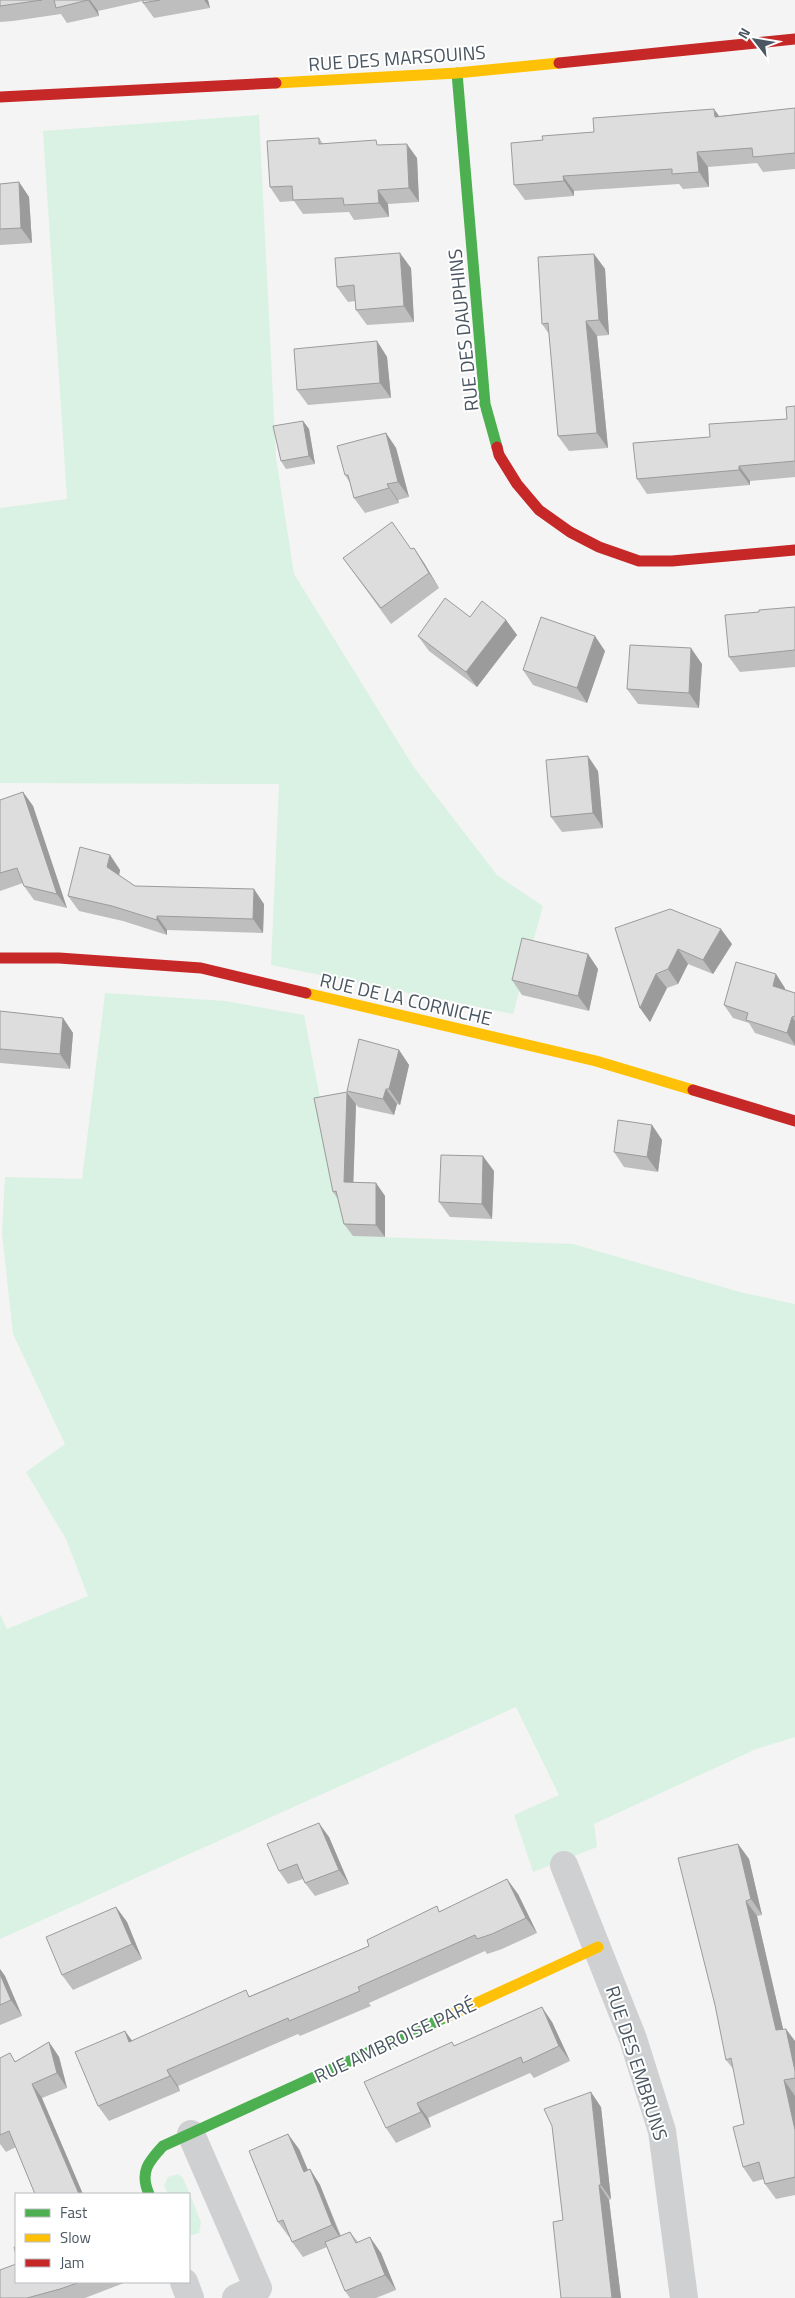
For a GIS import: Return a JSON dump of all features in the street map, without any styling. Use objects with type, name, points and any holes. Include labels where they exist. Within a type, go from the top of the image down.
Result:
[{"type":"street","name":"RUE DES MARSOUINS","points":[[0,97],[457,74],[795,39]]},
{"type":"street","name":"RUE DES DAUPHINS","points":[[457,74],[485,404],[498,455],[517,484],[539,510],[570,532],[599,547],[639,561],[672,562],[795,550]]},
{"type":"street","name":"RUE DE LA CORNICHE","points":[[0,958],[59,958],[201,968],[596,1061],[795,1121]]},
{"type":"street","name":"RUE DES EMBRUNS","points":[[564,1865],[633,2039],[662,2131],[684,2298]]},
{"type":"street","name":"RUE AMBROISE PARÉ","points":[[149,2193],[145,2185],[147,2163],[163,2146],[598,1947]]},
{"type":"street","points":[[191,2134],[247,2293]]},
{"type":"street","points":[[184,2283],[190,2298]]},
{"type":"green space","points":[[259,115],[276,458],[294,574],[413,766],[497,875],[543,906],[513,1014],[271,965],[279,784],[0,783],[0,508],[67,499],[43,131]]},
{"type":"green space","points":[[105,993],[225,1001],[304,1015],[331,1155],[353,1236],[573,1244],[740,1292],[795,1304],[795,1737],[756,1749],[594,1824],[597,1847],[533,1872],[514,1815],[559,1795],[516,1707],[0,1939],[0,1614],[7,1629],[88,1596],[66,1539],[26,1472],[65,1444],[13,1334],[2,1233],[5,1177],[82,1179]]},
{"type":"green space","points":[[178,2174],[183,2178],[189,2193],[168,2193],[164,2186],[168,2177]]},
{"type":"green space","points":[[190,2195],[201,2222],[199,2233],[190,2236]]},
{"type":"building","points":[[0,0],[42,0],[0,6]]},
{"type":"building","points":[[54,0],[88,0],[56,8]]},
{"type":"building","points":[[143,0],[160,0],[143,3]]},
{"type":"building","points":[[795,108],[795,153],[753,157],[752,148],[697,152],[699,172],[672,174],[672,169],[563,176],[564,181],[514,185],[511,143],[543,140],[542,136],[594,132],[593,118],[714,109],[715,117]]},
{"type":"building","points":[[319,138],[319,144],[376,140],[377,145],[407,144],[409,188],[378,190],[379,203],[344,205],[343,198],[293,200],[292,186],[270,187],[267,141]]},
{"type":"building","points":[[19,182],[21,228],[0,229],[0,184]]},
{"type":"building","points":[[400,253],[404,306],[356,310],[354,285],[337,287],[335,258]]},
{"type":"building","points":[[594,254],[599,320],[586,321],[597,433],[558,436],[548,323],[542,324],[538,257]]},
{"type":"building","points":[[377,341],[380,383],[297,390],[294,349]]},
{"type":"building","points":[[795,406],[795,461],[739,466],[739,470],[637,479],[633,443],[710,437],[709,424],[787,419],[786,407]]},
{"type":"building","points":[[303,421],[309,456],[281,461],[273,426]]},
{"type":"building","points":[[386,433],[398,482],[387,484],[389,488],[354,498],[337,446]]},
{"type":"building","points":[[392,522],[411,549],[414,548],[429,573],[381,608],[343,558]]},
{"type":"building","points":[[445,598],[470,617],[482,601],[506,620],[466,672],[418,636]]},
{"type":"building","points":[[795,607],[795,650],[729,657],[725,615]]},
{"type":"building","points":[[541,617],[595,636],[577,688],[523,670]]},
{"type":"building","points":[[630,645],[691,648],[689,693],[627,689]]},
{"type":"building","points":[[588,756],[593,813],[551,817],[546,760]]},
{"type":"building","points":[[23,792],[57,894],[24,886],[17,868],[0,873],[0,800]]},
{"type":"building","points":[[80,847],[110,855],[107,867],[135,886],[254,889],[253,919],[157,916],[157,920],[112,906],[68,896]]},
{"type":"building","points":[[670,909],[721,929],[703,960],[678,949],[668,969],[656,974],[640,1008],[615,928]]},
{"type":"building","points":[[522,938],[588,954],[578,996],[512,980]]},
{"type":"building","points":[[736,962],[776,974],[773,986],[795,993],[795,1016],[792,1017],[787,1033],[746,1020],[748,1013],[724,1005]]},
{"type":"building","points":[[0,1011],[63,1018],[60,1054],[0,1049]]},
{"type":"building","points":[[359,1039],[399,1050],[389,1089],[386,1089],[383,1099],[347,1091]]},
{"type":"building","points":[[347,1092],[344,1182],[376,1183],[376,1225],[344,1224],[336,1191],[333,1192],[314,1098]]},
{"type":"building","points":[[618,1120],[652,1125],[647,1157],[614,1152]]},
{"type":"building","points":[[441,1155],[483,1156],[482,1204],[439,1202]]},
{"type":"building","points":[[319,1823],[339,1870],[305,1883],[297,1864],[279,1871],[267,1844]]},
{"type":"building","points":[[738,1844],[751,1899],[746,1901],[776,2030],[786,2029],[795,2071],[795,2078],[784,2080],[795,2130],[795,2177],[765,2184],[759,2162],[743,2167],[733,2127],[744,2124],[731,2058],[726,2060],[715,2005],[678,1858]]},
{"type":"building","points":[[507,1879],[526,1918],[477,1939],[475,1935],[358,1987],[360,1991],[289,2021],[288,2018],[167,2070],[170,2076],[98,2106],[75,2052],[125,2031],[129,2042],[246,1990],[249,1997],[369,1946],[367,1940],[437,1906],[439,1912]]},
{"type":"building","points":[[116,1907],[132,1944],[62,1975],[46,1937]]},
{"type":"building","points":[[0,1974],[11,2000],[0,2005]]},
{"type":"building","points":[[542,2007],[559,2046],[523,2063],[521,2057],[417,2103],[421,2112],[386,2128],[364,2082],[452,2042],[454,2046]]},
{"type":"building","points":[[49,2042],[57,2073],[32,2084],[79,2193],[35,2193],[9,2131],[0,2135],[0,2058],[10,2053],[15,2062]]},
{"type":"building","points":[[591,2092],[612,2298],[561,2298],[553,2222],[563,2220],[552,2126],[544,2109]]},
{"type":"building","points":[[288,2134],[304,2172],[310,2169],[332,2225],[292,2242],[283,2220],[278,2222],[249,2151]]},
{"type":"building","points":[[350,2232],[356,2243],[370,2237],[385,2275],[345,2291],[325,2242]]},
{"type":"building","points":[[15,2264],[15,2283],[77,2283],[27,2298],[0,2298],[0,2270]]},
{"type":"traffic: fast","points":[[457,73],[485,404],[497,447]]},
{"type":"traffic: fast","points":[[149,2193],[145,2173],[150,2162],[163,2146],[446,2017]]},
{"type":"traffic: slow","points":[[276,83],[457,73],[559,63]]},
{"type":"traffic: slow","points":[[306,993],[596,1061],[693,1090]]},
{"type":"traffic: slow","points":[[446,2017],[598,1947]]},
{"type":"traffic: jam","points":[[559,63],[795,39]]},
{"type":"traffic: jam","points":[[0,97],[276,83]]},
{"type":"traffic: jam","points":[[497,447],[499,455],[517,484],[539,510],[570,532],[599,547],[639,561],[672,561],[795,550]]},
{"type":"traffic: jam","points":[[0,958],[59,958],[201,968],[306,993]]},
{"type":"traffic: jam","points":[[693,1090],[795,1121]]}]
